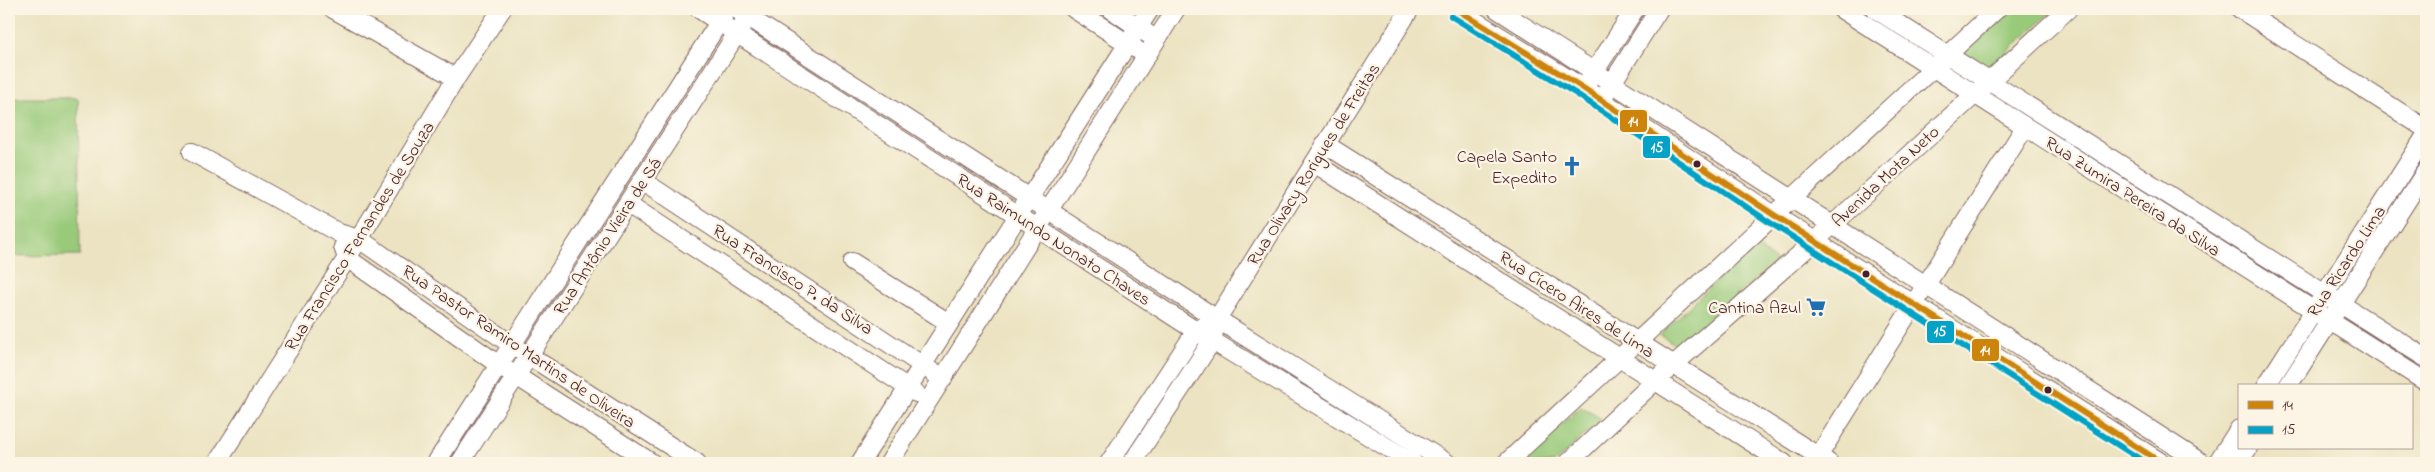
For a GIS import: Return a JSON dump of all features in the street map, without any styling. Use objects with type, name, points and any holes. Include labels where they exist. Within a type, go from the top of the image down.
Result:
[{"type":"street","points":[[333,9],[456,78]]},
{"type":"street","name":"Rua Francisco Fernandes de Souza","points":[[217,463],[346,258],[360,239],[456,78],[502,9]]},
{"type":"street","name":"Rua Raimundo Nonato Chaves","points":[[699,9],[723,15],[736,33],[1017,216],[1212,341],[1413,463]]},
{"type":"street","points":[[1074,9],[1145,55]]},
{"type":"street","points":[[1110,9],[1157,40]]},
{"type":"street","points":[[860,463],[1150,9]]},
{"type":"street","points":[[889,463],[1049,211],[1145,55],[1157,40],[1176,9]]},
{"type":"street","name":"Rua Olivacy Rorigues de Freitas","points":[[1217,319],[1410,9]]},
{"type":"street","points":[[1456,9],[1583,88],[1774,215],[2162,463]]},
{"type":"street","points":[[1497,9],[2202,463]]},
{"type":"street","points":[[1583,88],[1635,9]]},
{"type":"street","points":[[1601,100],[1659,9]]},
{"type":"street","name":"Rua Zumira Pereira da Silva","points":[[1841,9],[2426,382]]},
{"type":"street","name":"Rua Zumira Pereira da Silva","points":[[1875,9],[2426,358]]},
{"type":"street","points":[[1506,463],[1997,9]]},
{"type":"street","name":"Avenida Mota Neto","points":[[1568,463],[1655,380],[1815,241],[2068,9]]},
{"type":"street","points":[[2240,9],[2426,129]]},
{"type":"street","name":"Rua Raimundo Nonato Chaves","points":[[745,11],[1049,211],[1447,463]]},
{"type":"street","name":"Rua Antônio Vieira de Sá","points":[[460,463],[643,181],[736,33],[745,11]]},
{"type":"street","name":"Rua Antônio Vieira de Sá","points":[[436,463],[723,15]]},
{"type":"street","points":[[1548,66],[1559,48]]},
{"type":"street","points":[[1820,461],[1925,285],[2025,127]]},
{"type":"street","name":"Rua Ricardo Lima","points":[[2267,384],[2426,136]]},
{"type":"street","name":"Rua Cícero Aires de Lima","points":[[1325,144],[1637,342],[1820,461]]},
{"type":"street","name":"Rua Pastor Ramiro Martins de Oliveira","points":[[192,152],[339,233],[360,239],[530,357],[697,463]]},
{"type":"street","name":"Rua Cícero Aires de Lima","points":[[1314,163],[1784,463]]},
{"type":"street","name":"Rua Ricardo Lima","points":[[2289,384],[2426,171]]},
{"type":"street","name":"Rua Francisco P. da Silva","points":[[643,181],[943,379]]},
{"type":"street","name":"Rua Francisco P. da Silva","points":[[628,204],[929,401]]},
{"type":"street","points":[[339,233],[346,258]]},
{"type":"street","points":[[1485,272],[1499,254]]},
{"type":"street","name":"Rua Pastor Ramiro Martins de Oliveira","points":[[346,258],[499,365],[652,463]]},
{"type":"street","points":[[852,262],[949,323]]},
{"type":"street","points":[[1109,463],[1196,331],[1217,319]]},
{"type":"street","points":[[1132,463],[1212,341],[1217,319]]},
{"type":"street","points":[[1332,413],[1341,397]]},
{"type":"street","points":[[2217,463],[2238,431]]},
{"type":"street","points":[[2238,463],[2247,450]]},
{"type":"green space","points":[[2006,9],[2055,9],[1987,70],[1958,49]]},
{"type":"green space","points":[[9,98],[78,98],[80,255],[9,256]]},
{"type":"green space","points":[[1754,244],[1776,261],[1680,347],[1660,335]]},
{"type":"green space","points":[[1581,407],[1602,419],[1554,463],[1519,463]]},
{"type":"transit line","name":"14","points":[[1456,9],[1583,88],[1774,215],[2162,463]]},
{"type":"transit line","name":"15","points":[[1451,16],[1578,95],[1769,222],[2146,463]]},
{"type":"place","name":"Capela Santo Expedito","points":[[1572,166]]},
{"type":"place","name":"Cantina Azul","points":[[1816,307]]}]
